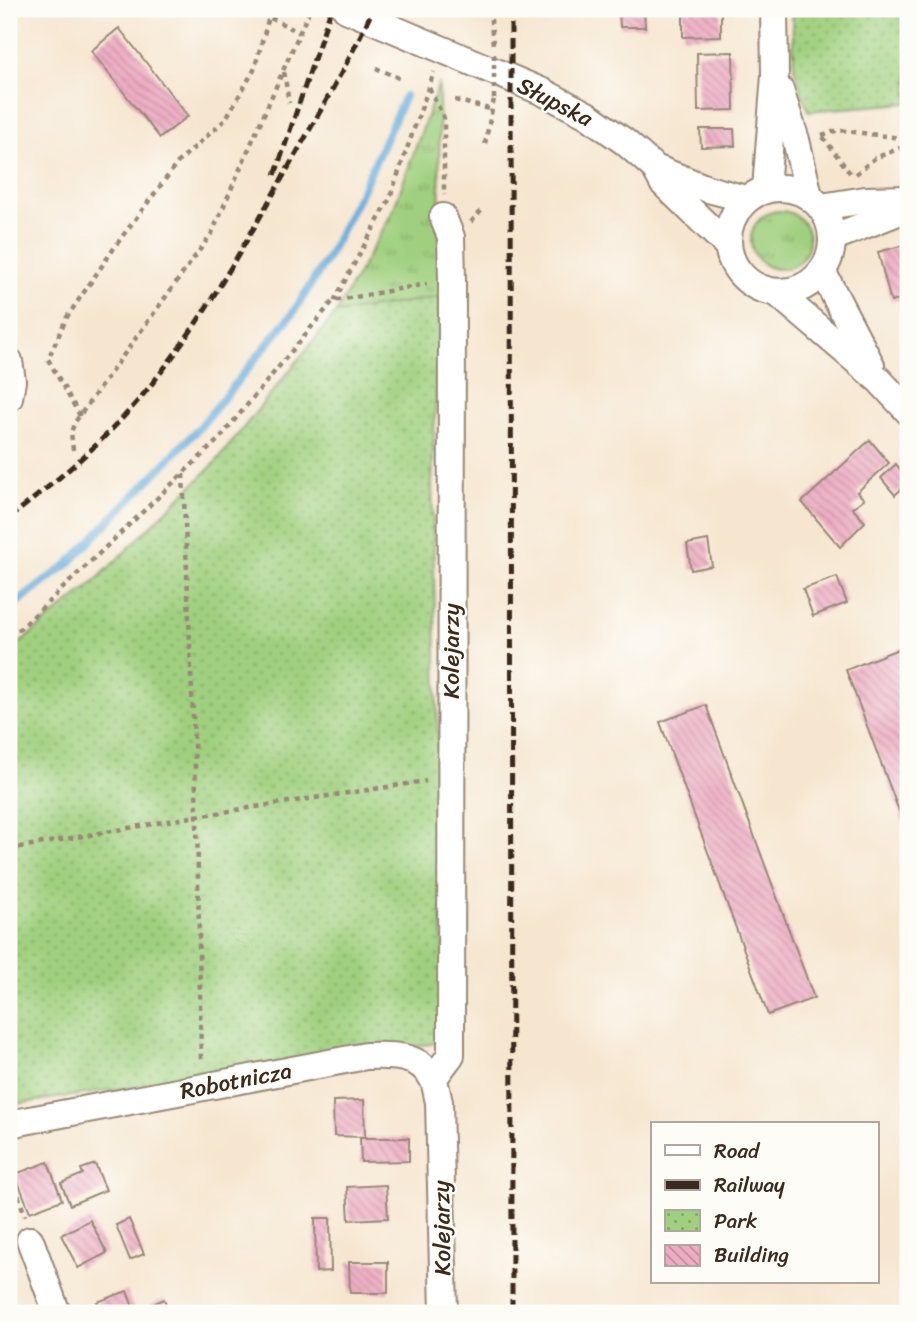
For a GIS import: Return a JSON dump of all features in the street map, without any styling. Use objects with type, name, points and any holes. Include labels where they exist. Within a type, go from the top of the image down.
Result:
[{"type":"street","name":"Słupska","points":[[345,9],[441,61],[566,103],[625,142],[654,168],[663,183],[727,245]]},
{"type":"street","points":[[756,194],[775,75],[774,9]]},
{"type":"street","points":[[775,75],[815,202],[831,227],[830,255],[822,271],[810,283],[794,291],[776,292],[762,289],[743,277],[731,259],[727,245],[729,228],[735,212],[756,194],[778,187],[795,189],[815,202],[908,199]]},
{"type":"street","name":"Słupska","points":[[654,168],[708,189],[756,194]]},
{"type":"street","points":[[832,238],[908,208]]},
{"type":"street","name":"Kolejarzy","points":[[443,217],[451,237],[452,279],[452,1055],[436,1090],[444,1313]]},
{"type":"street","points":[[822,271],[879,380]]},
{"type":"street","points":[[776,292],[879,380],[908,411]]},
{"type":"street","points":[[9,361],[12,381],[9,398]]},
{"type":"street","name":"Robotnicza","points":[[9,1124],[366,1056],[406,1057],[421,1066],[436,1090]]},
{"type":"street","points":[[30,1240],[57,1313]]},
{"type":"path","points":[[73,450],[71,432],[80,416],[212,233],[310,9]]},
{"type":"path","points":[[485,144],[494,99],[490,9]]},
{"type":"path","points":[[80,416],[48,359],[67,317],[121,238],[179,161],[225,120],[254,70],[270,17],[300,33]]},
{"type":"path","points":[[9,635],[20,629],[219,439],[333,302],[389,200],[428,87],[441,61]]},
{"type":"path","points":[[376,68],[401,79]]},
{"type":"path","points":[[284,71],[289,103]]},
{"type":"path","points":[[428,87],[444,118],[446,170],[443,217]]},
{"type":"path","points":[[455,100],[493,110]]},
{"type":"path","points":[[813,137],[839,130],[908,139]]},
{"type":"path","points":[[822,135],[854,179],[875,158],[908,145]]},
{"type":"path","points":[[333,302],[452,279]]},
{"type":"path","points":[[183,474],[197,816],[202,1088]]},
{"type":"path","points":[[9,849],[197,816],[452,777]]},
{"type":"path","points":[[9,1167],[29,1227],[30,1240]]},
{"type":"green space","points":[[792,9],[908,9],[908,103],[808,111],[794,68]]},
{"type":"green space","points":[[439,83],[440,297],[336,313],[392,213]]},
{"type":"green space","points":[[780,211],[791,213],[804,224],[809,240],[807,251],[796,264],[780,269],[769,267],[756,256],[751,240],[753,229],[764,216]]},
{"type":"green space","points":[[440,297],[432,483],[445,1042],[9,1105],[9,652],[91,585],[215,463],[336,313]]},
{"type":"building","points":[[619,9],[644,9],[645,27],[620,27]]},
{"type":"building","points":[[683,9],[721,9],[721,36],[683,37]]},
{"type":"building","points":[[119,28],[188,116],[160,138],[91,51]]},
{"type":"building","points":[[733,52],[734,110],[698,111],[697,53]]},
{"type":"building","points":[[700,129],[734,129],[735,146],[701,147]]},
{"type":"building","points":[[908,244],[908,297],[891,302],[878,252]]},
{"type":"building","points":[[870,440],[889,463],[857,492],[864,499],[852,508],[865,522],[840,547],[802,502]]},
{"type":"building","points":[[896,464],[908,479],[908,483],[895,495],[881,478]]},
{"type":"building","points":[[708,540],[712,566],[691,570],[687,544]]},
{"type":"building","points":[[837,577],[847,603],[813,616],[803,589]]},
{"type":"building","points":[[908,645],[908,835],[846,670]]},
{"type":"building","points":[[706,705],[814,998],[768,1015],[660,722]]},
{"type":"building","points":[[364,1100],[365,1137],[334,1136],[333,1101]]},
{"type":"building","points":[[360,1138],[409,1138],[409,1161],[361,1162]]},
{"type":"building","points":[[48,1162],[62,1200],[30,1212],[15,1174]]},
{"type":"building","points":[[95,1164],[106,1190],[70,1205],[61,1183],[83,1174],[81,1169]]},
{"type":"building","points":[[386,1185],[388,1218],[349,1220],[347,1187]]},
{"type":"building","points":[[315,1218],[330,1218],[331,1271],[316,1272]]},
{"type":"building","points":[[129,1219],[144,1254],[130,1260],[116,1225]]},
{"type":"building","points":[[90,1220],[107,1253],[78,1268],[61,1235]]},
{"type":"building","points":[[349,1262],[388,1262],[388,1293],[350,1293]]},
{"type":"building","points":[[127,1291],[135,1313],[101,1313],[97,1302]]},
{"type":"building","points":[[164,1299],[170,1313],[154,1313],[151,1305]]},
{"type":"waterway","points":[[9,609],[68,564],[200,427],[293,313],[328,257],[405,96]]},
{"type":"railway","points":[[275,175],[331,9]]},
{"type":"railway","points":[[9,518],[62,475],[113,428],[184,341],[262,214],[340,75],[373,9]]},
{"type":"railway","points":[[511,9],[512,1313]]}]
